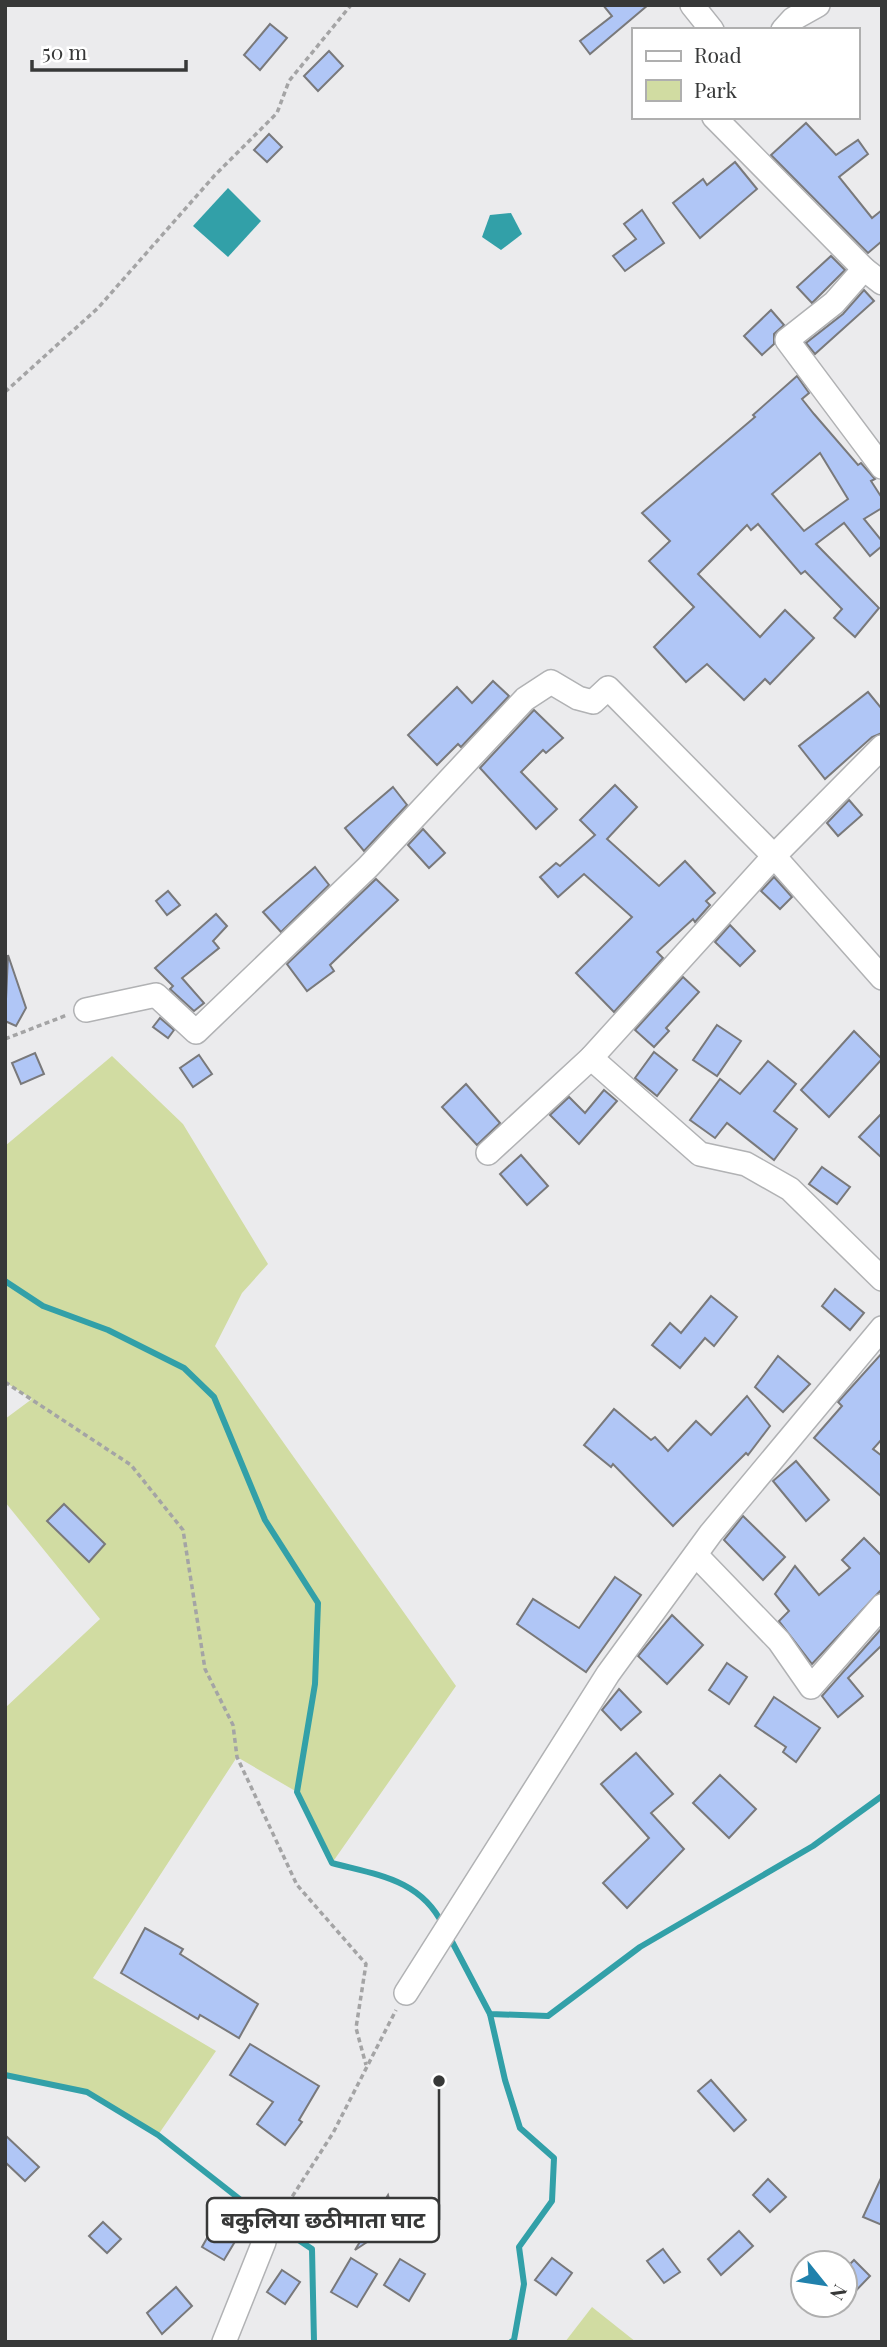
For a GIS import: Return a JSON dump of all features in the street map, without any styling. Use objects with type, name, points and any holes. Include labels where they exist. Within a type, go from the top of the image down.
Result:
[{"type":"street","points":[[692,5],[710,28]]},
{"type":"street","points":[[785,28],[793,19],[818,5]]},
{"type":"street","points":[[716,119],[873,276],[788,340],[882,467]]},
{"type":"street","points":[[86,1010],[156,995],[196,1032],[368,867],[525,699],[551,682],[578,698],[593,702],[608,688],[774,856],[882,978]]},
{"type":"street","points":[[488,1153],[591,1058],[774,856],[882,747]]},
{"type":"street","points":[[591,1058],[700,1154],[746,1164],[790,1189],[882,1279]]},
{"type":"street","points":[[406,1993],[608,1674],[696,1555],[882,1328]]},
{"type":"street","points":[[696,1555],[779,1641],[811,1687],[882,1606]]},
{"type":"street","points":[[224,2342],[264,2242]]},
{"type":"path","points":[[5,392],[98,309],[215,175],[277,113],[289,81],[351,5]]},
{"type":"path","points":[[5,1039],[86,1010]]},
{"type":"path","points":[[5,1382],[131,1465],[183,1530],[205,1669],[233,1725],[237,1757],[297,1885],[366,1964],[356,2028],[366,2064]]},
{"type":"path","points":[[284,2208],[333,2133],[366,2064],[406,1993]]},
{"type":"green space","points":[[112,1056],[183,1124],[268,1264],[242,1293],[215,1346],[456,1686],[332,1863],[297,1792],[237,1757],[93,1978],[216,2051],[158,2135],[87,2092],[5,2075],[5,1708],[100,1619],[5,1502],[5,1419],[32,1399],[5,1382],[5,1146]]},
{"type":"green space","points":[[592,2307],[636,2342],[565,2342]]},
{"type":"water","points":[[228,188],[261,221],[228,257],[193,226]]},
{"type":"water","points":[[511,213],[522,234],[501,250],[482,237],[490,215]]},
{"type":"building","points":[[603,5],[648,5],[590,54],[580,41],[612,16]]},
{"type":"building","points":[[270,24],[287,38],[260,70],[244,55]]},
{"type":"building","points":[[329,51],[343,66],[318,91],[304,76]]},
{"type":"building","points":[[806,123],[836,155],[858,140],[868,154],[839,177],[872,218],[882,210],[882,241],[868,253],[771,155]]},
{"type":"building","points":[[269,134],[282,147],[267,162],[254,150]]},
{"type":"building","points":[[735,162],[757,189],[700,238],[673,203],[703,179],[707,185]]},
{"type":"building","points":[[642,210],[664,243],[625,271],[613,256],[636,239],[624,224]]},
{"type":"building","points":[[831,256],[845,270],[812,303],[797,287]]},
{"type":"building","points":[[864,290],[874,301],[815,354],[806,343],[843,314]]},
{"type":"building","points":[[771,310],[784,325],[774,334],[774,344],[762,355],[744,336]]},
{"type":"building","points":[[797,376],[809,393],[802,399],[858,465],[861,463],[875,479],[871,481],[882,498],[882,508],[864,519],[882,541],[882,546],[870,556],[844,523],[816,544],[879,608],[855,637],[834,618],[842,609],[805,571],[801,574],[758,524],[751,530],[747,525],[698,574],[760,637],[785,610],[814,638],[770,684],[765,679],[744,700],[707,664],[686,682],[654,647],[694,607],[649,561],[670,541],[642,513],[755,417],[753,415]],"holes":[[[820,453],[848,499],[804,531],[772,494]]]},
{"type":"building","points":[[493,681],[509,696],[461,747],[458,744],[437,765],[408,735],[457,687],[472,703]]},
{"type":"building","points":[[868,692],[882,709],[882,733],[872,737],[825,779],[799,746]]},
{"type":"building","points":[[534,710],[563,738],[546,753],[543,750],[521,772],[557,809],[536,829],[480,768]]},
{"type":"building","points":[[615,785],[637,807],[607,839],[659,886],[685,861],[715,893],[706,901],[710,905],[695,922],[693,919],[657,952],[663,958],[614,1012],[576,973],[632,917],[584,874],[558,897],[540,877],[556,863],[560,866],[595,835],[580,820]]},
{"type":"building","points":[[393,787],[407,805],[364,851],[345,828]]},
{"type":"building","points":[[849,800],[862,815],[838,836],[827,823]]},
{"type":"building","points":[[423,829],[445,853],[429,868],[408,845]]},
{"type":"building","points":[[315,867],[329,885],[281,932],[263,912]]},
{"type":"building","points":[[774,877],[792,897],[780,909],[761,891]]},
{"type":"building","points":[[376,879],[398,900],[330,965],[334,971],[307,991],[287,964]]},
{"type":"building","points":[[168,891],[180,905],[167,915],[156,901]]},
{"type":"building","points":[[216,914],[227,926],[213,941],[219,948],[182,978],[204,1003],[194,1011],[170,989],[173,986],[155,968]]},
{"type":"building","points":[[730,925],[755,951],[740,966],[715,942]]},
{"type":"building","points":[[8,955],[26,1008],[16,1026],[5,1021]]},
{"type":"building","points":[[683,977],[699,992],[666,1028],[669,1031],[654,1047],[635,1030]]},
{"type":"building","points":[[160,1018],[174,1030],[168,1038],[153,1027]]},
{"type":"building","points":[[717,1025],[741,1041],[717,1076],[693,1060]]},
{"type":"building","points":[[854,1031],[882,1059],[829,1117],[801,1090]]},
{"type":"building","points":[[654,1052],[677,1070],[657,1096],[635,1078]]},
{"type":"building","points":[[35,1053],[44,1074],[21,1084],[12,1063]]},
{"type":"building","points":[[199,1055],[212,1074],[193,1087],[180,1068]]},
{"type":"building","points":[[768,1061],[796,1084],[774,1111],[797,1129],[774,1160],[727,1123],[715,1138],[690,1120],[720,1079],[740,1094]]},
{"type":"building","points":[[466,1084],[500,1123],[477,1145],[442,1107]]},
{"type":"building","points":[[604,1090],[617,1101],[579,1144],[550,1115],[569,1097],[585,1113]]},
{"type":"building","points":[[882,1113],[882,1158],[859,1137]]},
{"type":"building","points":[[521,1155],[548,1186],[527,1205],[500,1174]]},
{"type":"building","points":[[822,1167],[850,1187],[837,1204],[809,1184]]},
{"type":"building","points":[[835,1289],[864,1313],[850,1330],[822,1306]]},
{"type":"building","points":[[711,1296],[737,1317],[714,1346],[705,1338],[680,1368],[652,1345],[670,1323],[681,1333]]},
{"type":"building","points":[[882,1353],[882,1439],[873,1449],[882,1456],[882,1497],[814,1438],[842,1406],[838,1402]]},
{"type":"building","points":[[778,1356],[810,1384],[783,1412],[755,1387]]},
{"type":"building","points":[[747,1396],[770,1426],[748,1455],[746,1453],[673,1526],[613,1464],[611,1467],[584,1445],[614,1409],[651,1440],[655,1437],[668,1451],[696,1421],[711,1435]]},
{"type":"building","points":[[796,1461],[829,1500],[806,1521],[773,1481]]},
{"type":"building","points":[[64,1504],[105,1544],[89,1562],[47,1521]]},
{"type":"building","points":[[743,1516],[785,1557],[763,1580],[724,1540]]},
{"type":"building","points":[[864,1538],[882,1556],[882,1589],[812,1664],[779,1621],[789,1611],[775,1594],[795,1566],[819,1595],[850,1568],[842,1560]]},
{"type":"building","points":[[615,1577],[641,1595],[586,1672],[517,1624],[533,1599],[579,1628]]},
{"type":"building","points":[[672,1615],[703,1645],[667,1684],[638,1656]]},
{"type":"building","points":[[882,1628],[882,1645],[848,1678],[863,1696],[838,1717],[822,1696]]},
{"type":"building","points":[[727,1663],[747,1677],[729,1704],[709,1690]]},
{"type":"building","points":[[619,1689],[641,1712],[621,1730],[602,1710]]},
{"type":"building","points":[[774,1697],[820,1728],[796,1762],[783,1752],[786,1747],[755,1726]]},
{"type":"building","points":[[636,1753],[673,1794],[651,1813],[684,1849],[627,1908],[603,1883],[649,1838],[601,1784]]},
{"type":"building","points":[[720,1775],[756,1809],[729,1838],[693,1803]]},
{"type":"building","points":[[145,1928],[183,1949],[180,1954],[258,2004],[239,2038],[200,2015],[198,2019],[121,1973]]},
{"type":"building","points":[[250,2044],[319,2086],[299,2120],[302,2122],[285,2145],[257,2124],[273,2102],[230,2075]]},
{"type":"building","points":[[711,2080],[746,2120],[734,2131],[698,2091]]},
{"type":"building","points":[[5,2135],[39,2167],[25,2181],[5,2162]]},
{"type":"building","points":[[882,2176],[882,2225],[863,2217]]},
{"type":"building","points":[[768,2179],[786,2197],[770,2212],[753,2195]]},
{"type":"building","points":[[388,2195],[393,2215],[390,2227],[355,2250]]},
{"type":"building","points":[[220,2215],[243,2228],[224,2260],[202,2247]]},
{"type":"building","points":[[103,2222],[121,2239],[107,2253],[89,2236]]},
{"type":"building","points":[[739,2231],[753,2246],[721,2275],[708,2259]]},
{"type":"building","points":[[663,2249],[680,2272],[664,2283],[647,2261]]},
{"type":"building","points":[[351,2258],[377,2274],[357,2307],[331,2292]]},
{"type":"building","points":[[552,2258],[572,2273],[556,2295],[535,2280]]},
{"type":"building","points":[[400,2259],[425,2274],[409,2301],[384,2285]]},
{"type":"building","points":[[859,2265],[870,2276],[859,2287]]},
{"type":"building","points":[[282,2270],[300,2282],[285,2304],[267,2292]]},
{"type":"building","points":[[176,2287],[192,2306],[162,2334],[147,2313]]},
{"type":"waterway","points":[[5,1281],[43,1306],[108,1330],[184,1368],[214,1397],[265,1520],[318,1603],[315,1684],[297,1792],[332,1863],[381,1876],[410,1888],[433,1910],[443,1925]]},
{"type":"waterway","points":[[448,1934],[490,2014],[548,2016],[640,1947],[813,1846],[882,1796]]},
{"type":"waterway","points":[[490,2014],[505,2080],[520,2128],[554,2158],[552,2201],[519,2247],[524,2284],[514,2340],[511,2342]]},
{"type":"waterway","points":[[5,2075],[87,2092],[158,2135],[251,2208],[312,2249],[314,2342]]},
{"type":"place","name":"बकुलिया छठीमाता घाट","points":[[439,2081]]}]
